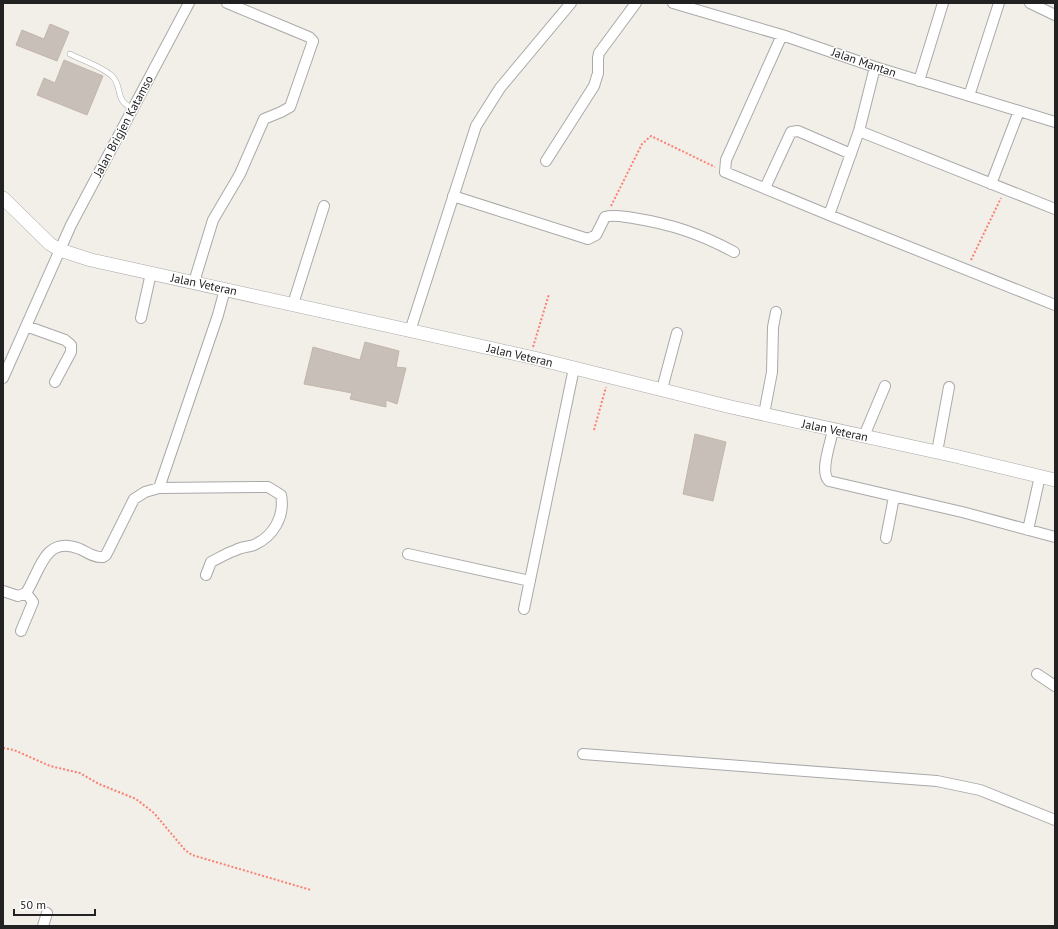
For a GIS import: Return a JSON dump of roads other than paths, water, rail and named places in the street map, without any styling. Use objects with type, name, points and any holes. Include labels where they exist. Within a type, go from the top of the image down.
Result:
[{"type":"street","name":"Jalan Brigjen Katamso","points":[[3,378],[71,225],[188,3]]},
{"type":"street","points":[[194,282],[213,220],[237,179],[264,119],[281,112],[290,106],[313,41],[309,37],[227,3]]},
{"type":"street","points":[[410,331],[452,196],[476,126],[486,108],[510,76],[571,3]]},
{"type":"street","points":[[546,161],[594,86],[598,73],[599,53],[636,3]]},
{"type":"street","name":"Jalan Mantan","points":[[673,3],[782,34],[875,66],[1055,122]]},
{"type":"street","points":[[919,80],[943,3]]},
{"type":"street","points":[[969,96],[1000,3]]},
{"type":"street","points":[[1030,3],[1055,15]]},
{"type":"street","points":[[782,34],[726,160],[725,172],[1055,305]]},
{"type":"street","points":[[829,215],[859,131],[875,66]]},
{"type":"street","points":[[991,184],[1019,110]]},
{"type":"street","points":[[765,188],[792,132],[798,131],[851,154]]},
{"type":"street","points":[[859,131],[1055,209]]},
{"type":"street","points":[[452,196],[588,239],[596,235],[607,216],[652,221],[692,231],[734,252]]},
{"type":"street","name":"Jalan Veteran","points":[[3,198],[41,236],[60,250],[90,260],[530,357],[764,414],[1055,480]]},
{"type":"street","points":[[293,304],[324,206]]},
{"type":"street","points":[[142,318],[151,273]]},
{"type":"street","points":[[159,488],[218,315],[225,289]]},
{"type":"street","points":[[764,414],[772,372],[773,328],[776,312]]},
{"type":"street","points":[[26,326],[65,340],[71,345],[71,352],[55,382]]},
{"type":"street","points":[[662,389],[677,334]]},
{"type":"street","points":[[524,609],[574,368]]},
{"type":"street","points":[[864,436],[885,386]]},
{"type":"street","points":[[936,452],[949,387]]},
{"type":"street","points":[[834,430],[824,468],[826,478],[829,481],[1055,537]]},
{"type":"street","points":[[1028,530],[1040,476]]},
{"type":"street","points":[[3,591],[18,596],[26,593],[46,556],[51,549],[57,546],[69,545],[95,557],[103,557],[106,555],[134,499],[145,492],[159,488],[264,487],[275,490],[281,495],[280,520],[263,540],[253,545],[232,551],[211,562],[206,575]]},
{"type":"street","points":[[886,538],[894,497]]},
{"type":"street","points":[[408,554],[530,581]]},
{"type":"street","points":[[21,631],[33,602],[26,593]]},
{"type":"street","points":[[1037,674],[1055,686]]},
{"type":"street","points":[[583,754],[937,780],[980,790],[1055,820]]},
{"type":"street","points":[[43,926],[47,913]]},
{"type":"lane","points":[[70,54],[111,75],[116,81],[119,98],[124,104],[132,108]]}]
